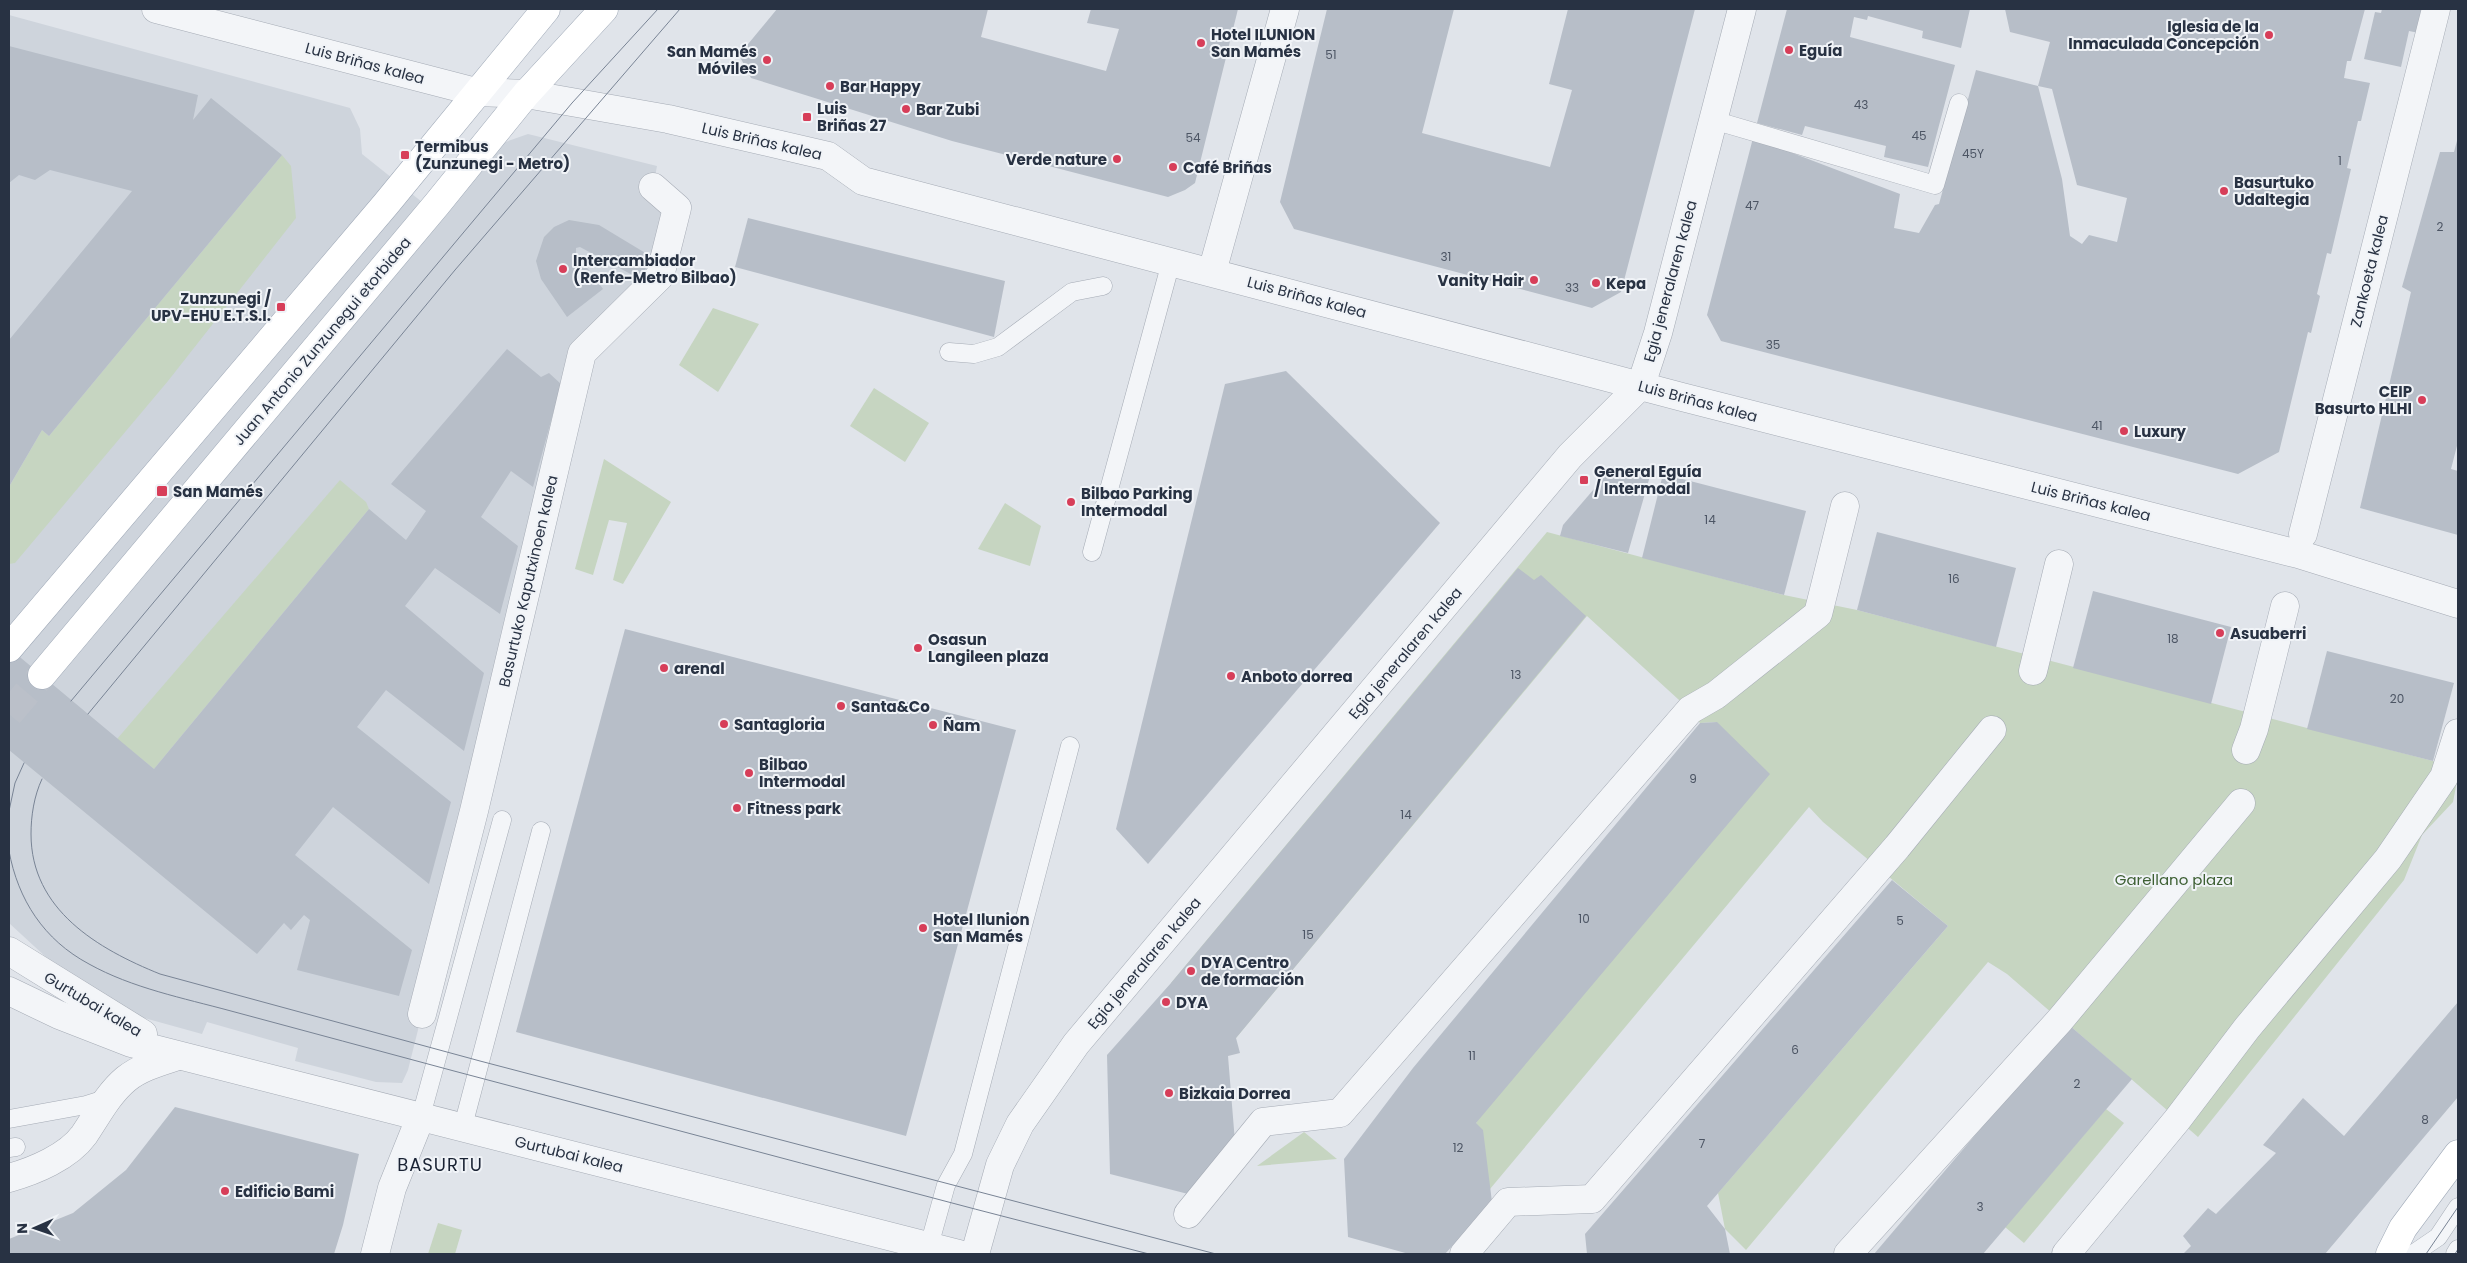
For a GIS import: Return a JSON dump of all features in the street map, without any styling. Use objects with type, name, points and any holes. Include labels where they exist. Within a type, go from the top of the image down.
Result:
[{"type":"main road","points":[[9,648],[386,204],[546,9]]},
{"type":"main road","name":"Juan Antonio Zunzunegui etorbidea","points":[[42,675],[437,204],[526,94],[604,9]]},
{"type":"main road","points":[[2390,1254],[2403,1228],[2458,1154]]},
{"type":"street","name":"Luis Briñas kalea","points":[[156,9],[476,92],[526,94],[668,119],[828,156],[863,181],[1641,385],[2298,554],[2458,604]]},
{"type":"street","points":[[1212,272],[1285,9]]},
{"type":"street","name":"Egia jeneralaren kalea","points":[[975,1254],[1000,1166],[1020,1124],[1076,1044],[1570,456],[1641,385],[1658,333],[1742,9]]},
{"type":"street","name":"Zankoeta kalea","points":[[2302,534],[2436,9]]},
{"type":"street","name":"Basurtuko Kaputxinoen kalea","points":[[422,1014],[476,801],[582,353],[660,276],[669,244],[676,208],[653,187]]},
{"type":"street","points":[[1188,1214],[1264,1122],[1340,1113],[1690,710],[1716,695],[1818,614],[1845,506]]},
{"type":"street","points":[[2033,671],[2059,564]]},
{"type":"street","points":[[2246,750],[2254,729],[2285,606]]},
{"type":"street","points":[[1464,1254],[1508,1202],[1592,1199],[1897,847],[1992,730]]},
{"type":"street","points":[[2066,1254],[2177,1120],[2247,1028],[2388,859],[2444,777],[2458,733]]},
{"type":"street","points":[[1848,1254],[2060,1020],[2241,802]]},
{"type":"street","name":"Gurtubai kalea","points":[[9,951],[178,1056]]},
{"type":"street","name":"Gurtubai kalea","points":[[9,991],[59,1015],[131,1043],[463,1126],[959,1254]]},
{"type":"street","points":[[9,1178],[32,1172],[57,1158],[83,1137],[109,1098],[126,1080],[143,1068],[178,1056]]},
{"type":"street","points":[[375,1254],[392,1188],[421,1116]]},
{"type":"lane","points":[[1713,120],[1935,185],[1959,103]]},
{"type":"lane","points":[[1092,552],[1171,262]]},
{"type":"lane","points":[[949,352],[974,354],[998,347],[1072,292],[1103,286]]},
{"type":"lane","points":[[929,1246],[946,1185],[963,1154],[1070,746]]},
{"type":"lane","points":[[421,1116],[502,820]]},
{"type":"lane","points":[[463,1126],[541,831]]},
{"type":"lane","points":[[9,1120],[86,1105],[109,1098]]},
{"type":"lane","points":[[2413,1254],[2438,1237],[2458,1207]]},
{"type":"lane","points":[[2455,1254],[2458,1249]]},
{"type":"shaded area","points":[[9,15],[350,108],[360,129],[362,154],[437,214],[497,145],[528,134],[657,166],[653,187],[677,208],[669,244],[582,353],[422,1014],[408,1070],[402,1083],[376,1082],[295,1061],[298,1048],[207,1022],[202,1034],[137,1016],[73,982],[9,923]]},
{"type":"green space","points":[[282,155],[291,166],[296,218],[168,381],[15,563],[9,564],[9,487],[42,430],[49,436]]},
{"type":"green space","points":[[713,308],[759,324],[718,392],[679,365]]},
{"type":"green space","points":[[874,388],[929,423],[905,462],[850,426]]},
{"type":"green space","points":[[604,459],[671,502],[623,584],[613,580],[627,523],[609,520],[593,575],[575,569]]},
{"type":"green space","points":[[340,480],[366,502],[369,509],[154,769],[117,739]]},
{"type":"green space","points":[[1005,503],[1041,526],[1030,566],[978,549]]},
{"type":"green space","name":"Garellano plaza","points":[[1547,532],[1784,595],[1857,610],[2433,761],[2458,776],[2453,802],[2422,835],[2404,880],[2198,1137],[2069,1025],[2060,1020],[2007,974],[1988,962],[1746,1250],[1725,1229],[1718,1193],[1948,926],[1823,822],[1809,807],[1490,1189],[1476,1123],[1717,722],[1700,723],[1690,710],[1587,616],[1236,1038],[1171,983]]},
{"type":"green space","points":[[2106,1109],[2124,1123],[2024,1243],[2005,1227]]},
{"type":"green space","points":[[1304,1132],[1337,1159],[1257,1166]]},
{"type":"green space","points":[[438,1223],[462,1230],[455,1254],[428,1254]]},
{"type":"building","points":[[777,9],[988,9],[981,37],[1106,71],[1119,29],[1087,23],[1091,9],[1238,9],[1195,183],[1185,190],[1168,197],[952,141],[751,78],[739,55]]},
{"type":"building","points":[[1327,9],[1454,9],[1422,133],[1550,167],[1572,90],[1549,84],[1568,9],[1695,9],[1621,292],[1592,308],[1294,229],[1280,202]]},
{"type":"building","points":[[1787,9],[1970,9],[1961,48],[1922,38],[1923,31],[1868,16],[1867,20],[1854,17],[1850,37],[1955,65],[1928,167],[1884,157],[1886,146],[1805,126],[1802,135],[1757,123]]},
{"type":"building","points":[[2005,9],[2365,9],[2351,61],[2347,61],[2344,78],[2370,83],[2361,121],[2358,121],[2347,168],[2351,169],[2331,254],[2327,253],[2317,294],[2320,296],[2311,333],[2308,332],[2279,452],[2238,474],[1721,341],[1707,315],[1753,138],[1900,194],[1894,228],[1919,233],[1935,205],[1939,204],[1976,70],[2038,86],[2050,42],[2010,32]],"holes":[[[2038,86],[2052,89],[2077,185],[2127,198],[2117,242],[2089,235],[2082,244],[2070,236],[2062,179]]]},
{"type":"building","points":[[2382,9],[2424,9],[2419,33],[2409,31],[2401,67],[2364,59],[2375,12],[2381,13]]},
{"type":"building","points":[[9,46],[198,95],[193,120],[211,98],[282,155],[49,436],[42,430],[10,485],[9,340],[132,191],[50,170],[35,180],[19,175],[9,183]]},
{"type":"building","name":"CEIP Basurto HLHI","points":[[2458,137],[2458,442],[2451,469],[2458,471],[2458,535],[2360,508],[2411,292],[2402,287],[2440,152],[2454,152]]},
{"type":"building","points":[[748,218],[1005,281],[994,337],[735,267]]},
{"type":"building","name":"Intercambiador (Renfe-Metro Bilbao)","points":[[569,220],[599,225],[652,257],[640,279],[580,247],[576,248],[576,253],[603,289],[567,317],[541,279],[536,261],[544,237],[554,227]]},
{"type":"building","points":[[507,349],[541,377],[549,373],[561,384],[533,487],[511,471],[481,517],[518,546],[500,614],[435,568],[405,606],[484,673],[464,751],[386,690],[357,727],[451,802],[429,884],[333,807],[295,855],[412,950],[399,996],[297,970],[310,920],[304,915],[291,930],[284,923],[257,954],[9,750],[9,648],[154,769],[369,509],[406,540],[426,511],[391,484]]},
{"type":"building","name":"Anboto dorrea","points":[[1286,371],[1440,523],[1148,864],[1116,829],[1225,384]]},
{"type":"building","points":[[1613,467],[1650,476],[1628,553],[1560,536],[1563,525]]},
{"type":"building","points":[[1663,474],[1806,511],[1784,595],[1642,558]]},
{"type":"building","points":[[1877,532],[2016,568],[1996,647],[1857,610]]},
{"type":"building","points":[[1518,568],[1534,580],[1541,575],[1586,616],[1236,1038],[1240,1053],[1228,1056],[1235,1142],[1192,1195],[1110,1174],[1107,1055],[1171,983]]},
{"type":"building","points":[[2093,591],[2231,627],[2211,704],[2073,668]]},
{"type":"building","points":[[625,629],[1016,730],[906,1136],[516,1032]]},
{"type":"building","points":[[2327,651],[2454,683],[2433,761],[2307,729]]},
{"type":"building","points":[[1717,722],[1770,774],[1476,1123],[1483,1130],[1492,1202],[1445,1254],[1409,1254],[1348,1237],[1344,1159],[1413,1068],[1700,723]]},
{"type":"building","points":[[1892,880],[1948,926],[1707,1206],[1725,1229],[1730,1254],[1587,1254],[1585,1234]]},
{"type":"building","points":[[2458,1002],[2458,1097],[2325,1254],[2183,1254],[2191,1246],[2183,1236],[2208,1208],[2216,1214],[2276,1153],[2263,1145],[2303,1098],[2344,1136]]},
{"type":"building","points":[[2069,1025],[2132,1079],[1983,1254],[1874,1254]]},
{"type":"building","name":"Edificio Bami","points":[[175,1107],[359,1154],[343,1225],[334,1254],[9,1254],[9,1239],[73,1213],[126,1170]]},
{"type":"tunnel","points":[[9,714],[42,675]]},
{"type":"tram line","points":[[71,701],[572,103],[658,9]]},
{"type":"tram line","points":[[88,714],[455,270],[680,9]]},
{"type":"tram line","points":[[9,811],[15,783],[24,763]]},
{"type":"tram line","points":[[42,779],[34,806],[31,834],[34,861],[42,884],[55,905],[72,923],[92,939],[137,964],[160,974],[480,1061],[1216,1254]]},
{"type":"tram line","points":[[9,851],[13,869],[26,902],[46,931],[73,954],[123,980],[176,997],[1149,1254]]},
{"type":"tram line","points":[[2426,1254],[2458,1207]]},
{"type":"tram line","points":[[2455,1254],[2458,1249]]},
{"type":"place","name":"Iglesia de la Inmaculada Concepción","points":[[2269,35]]},
{"type":"place","name":"Hotel ILUNION San Mamés","points":[[1201,43]]},
{"type":"place","name":"Eguía","points":[[1789,50]]},
{"type":"place","name":"San Mamés Móviles","points":[[767,60]]},
{"type":"place","name":"Bar Happy","points":[[830,86]]},
{"type":"place","name":"Bar Zubi","points":[[906,109]]},
{"type":"place","name":"Luis Briñas 27","points":[[807,117]]},
{"type":"place","name":"Termibus (Zunzunegi - Metro)","points":[[405,155]]},
{"type":"place","name":"Verde nature","points":[[1117,159]]},
{"type":"place","name":"Café Briñas","points":[[1173,167]]},
{"type":"place","name":"Basurtuko Udaltegia","points":[[2224,191]]},
{"type":"place","name":"Intercambiador (Renfe-Metro Bilbao)","points":[[563,269]]},
{"type":"place","name":"Vanity Hair","points":[[1534,280]]},
{"type":"place","name":"Kepa","points":[[1596,283]]},
{"type":"place","name":"Zunzunegi / UPV-EHU E.T.S.I.","points":[[281,307]]},
{"type":"place","name":"CEIP Basurto HLHI","points":[[2422,400]]},
{"type":"place","name":"Luxury","points":[[2124,431]]},
{"type":"place","name":"General Eguía / Intermodal","points":[[1584,480]]},
{"type":"place","name":"San Mamés","points":[[162,491]]},
{"type":"place","name":"Bilbao Parking Intermodal","points":[[1071,502]]},
{"type":"place","name":"Asuaberri","points":[[2220,633]]},
{"type":"place","name":"Osasun Langileen plaza","points":[[918,648]]},
{"type":"place","name":"arenal","points":[[664,668]]},
{"type":"place","name":"Anboto dorrea","points":[[1231,676]]},
{"type":"place","name":"Santa&Co","points":[[841,706]]},
{"type":"place","name":"Santagloria","points":[[724,724]]},
{"type":"place","name":"Ñam","points":[[933,725]]},
{"type":"place","name":"Bilbao Intermodal","points":[[749,773]]},
{"type":"place","name":"Fitness park","points":[[737,808]]},
{"type":"place","name":"Hotel Ilunion San Mamés","points":[[923,928]]},
{"type":"place","name":"DYA Centro de formación","points":[[1191,971]]},
{"type":"place","name":"DYA","points":[[1166,1002]]},
{"type":"place","name":"Bizkaia Dorrea","points":[[1169,1093]]},
{"type":"place","name":"Edificio Bami","points":[[225,1191]]},
{"type":"district","name":"BASURTU","points":[[440,1164]]}]
